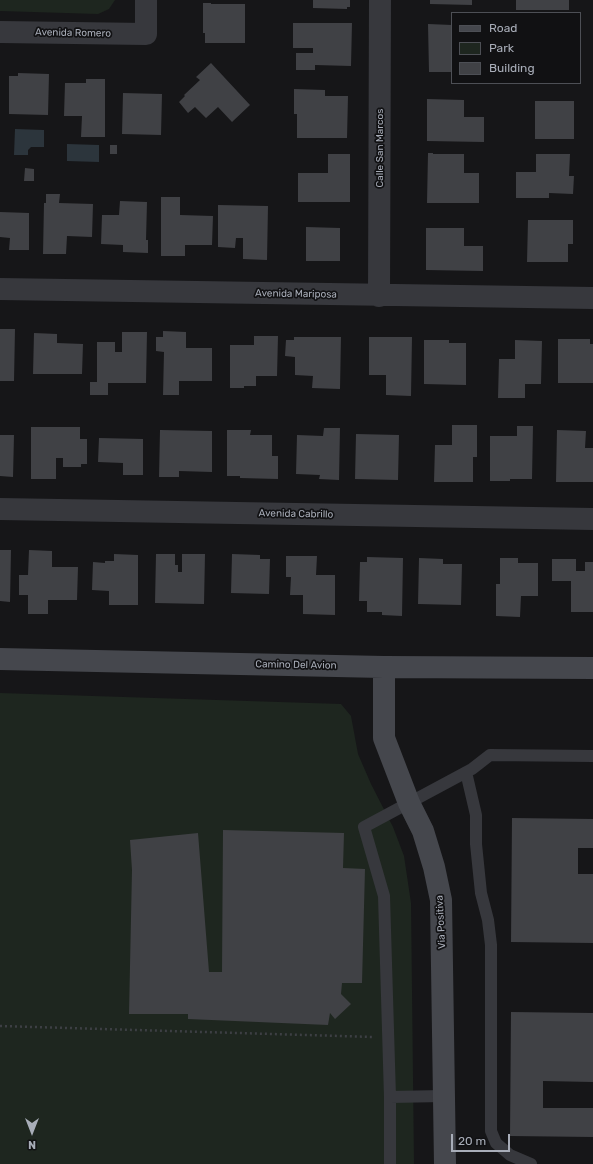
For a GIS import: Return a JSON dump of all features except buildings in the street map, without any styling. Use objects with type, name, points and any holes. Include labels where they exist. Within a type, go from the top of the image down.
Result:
[{"type":"main road","name":"Camino Del Avion","points":[[0,659],[384,667],[593,668]]},
{"type":"main road","name":"Via Positiva","points":[[384,667],[384,738],[408,803],[423,831],[434,866],[441,900],[445,1164]]},
{"type":"street","name":"Avenida Romero","points":[[0,32],[146,34],[146,0]]},
{"type":"street","name":"Calle San Marcos","points":[[379,296],[380,0]]},
{"type":"street","name":"Avenida Mariposa","points":[[0,289],[379,296],[593,298]]},
{"type":"street","name":"Avenida Cabrillo","points":[[0,509],[593,519]]},
{"type":"lane","points":[[390,1164],[390,1097],[384,896],[364,827],[466,772],[490,756],[593,756]]},
{"type":"lane","points":[[466,772],[476,815],[476,844],[480,887],[488,920],[491,945],[491,1131],[496,1143],[510,1155],[531,1164]]},
{"type":"lane","points":[[390,1097],[444,1096]]},
{"type":"path","points":[[0,1026],[388,1037]]},
{"type":"green space","points":[[0,0],[115,0],[109,9],[98,14],[0,11]]},
{"type":"green space","points":[[0,693],[341,704],[351,716],[358,754],[371,784],[393,827],[404,856],[411,903],[414,1164],[0,1164]]},
{"type":"shaded area","points":[[15,129],[44,130],[44,147],[31,147],[28,150],[28,155],[14,155]]},
{"type":"shaded area","points":[[67,144],[99,145],[99,162],[67,161]]}]
